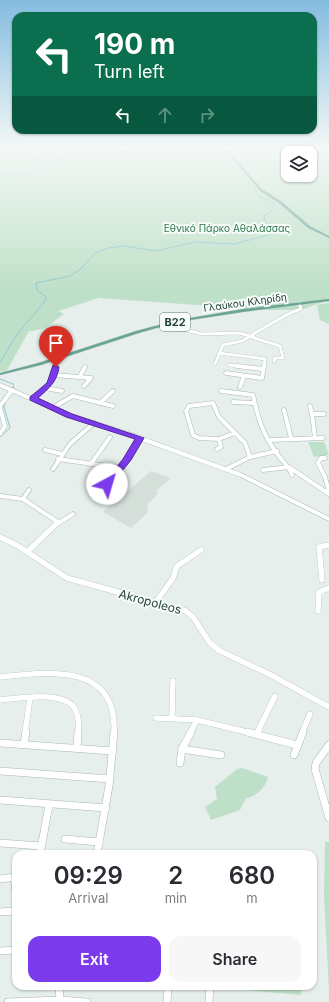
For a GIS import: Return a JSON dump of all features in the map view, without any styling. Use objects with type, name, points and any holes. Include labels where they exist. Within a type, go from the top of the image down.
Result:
[{"type":"main road","points":[[269,196],[281,203],[309,227],[329,237]]},
{"type":"main road","name":"Γλαύκου Κληρίδη","points":[[0,374],[27,368],[165,325],[208,316],[329,300]]},
{"type":"street","points":[[165,325],[171,328],[209,334],[242,332],[260,329],[275,323],[288,313],[301,309],[299,303]]},
{"type":"street","points":[[215,364],[225,343],[242,341],[260,329]]},
{"type":"street","points":[[242,332],[252,335],[257,340],[280,346],[283,358],[275,358],[274,361]]},
{"type":"street","points":[[219,353],[265,359],[262,378],[226,373]]},
{"type":"street","points":[[229,365],[263,369]]},
{"type":"street","points":[[33,399],[50,384],[56,367]]},
{"type":"street","points":[[80,376],[85,367]]},
{"type":"street","points":[[54,375],[91,378],[84,386]]},
{"type":"street","points":[[240,387],[244,376]]},
{"type":"street","points":[[0,385],[52,408],[226,469],[329,519]]},
{"type":"street","points":[[45,388],[62,390]]},
{"type":"street","points":[[0,434],[5,426],[0,407],[13,391]]},
{"type":"street","points":[[100,403],[113,391]]},
{"type":"street","points":[[221,391],[253,395],[258,421],[289,467],[292,475]]},
{"type":"street","points":[[52,408],[73,396],[113,406]]},
{"type":"street","points":[[233,402],[254,403]]},
{"type":"street","points":[[235,433],[219,439],[199,438],[193,436],[186,411],[189,406],[213,403],[219,417],[235,433],[245,443],[250,457]]},
{"type":"street","points":[[310,406],[315,438]]},
{"type":"street","points":[[284,410],[291,438]]},
{"type":"street","points":[[312,414],[324,414]]},
{"type":"street","points":[[53,469],[73,439],[94,423]]},
{"type":"street","points":[[91,464],[110,438]]},
{"type":"street","points":[[107,484],[121,468],[140,438]]},
{"type":"street","points":[[271,440],[291,438],[324,438]]},
{"type":"street","points":[[216,449],[221,447],[219,439]]},
{"type":"street","points":[[45,450],[62,454]]},
{"type":"street","points":[[226,469],[250,457],[277,451]]},
{"type":"street","points":[[325,458],[320,458],[318,463],[327,477],[329,493]]},
{"type":"street","points":[[58,460],[121,468]]},
{"type":"street","points":[[263,470],[289,467],[329,493]]},
{"type":"street","points":[[23,499],[29,490]]},
{"type":"street","points":[[0,496],[23,499],[58,522]]},
{"type":"street","points":[[28,551],[58,522],[73,514]]},
{"type":"street","name":"Akropoleos","points":[[0,537],[28,551],[50,569],[67,578],[177,607],[189,613],[206,639],[220,651],[269,674],[329,707]]},
{"type":"street","points":[[322,580],[319,547],[322,545],[329,545]]},
{"type":"street","points":[[156,602],[173,578],[177,566],[201,550]]},
{"type":"street","points":[[318,611],[319,592],[329,588]]},
{"type":"street","points":[[0,677],[61,673],[75,676],[90,682],[104,694],[112,707],[115,723],[113,751],[106,808],[98,850]]},
{"type":"street","points":[[172,718],[173,681]]},
{"type":"street","points":[[257,734],[275,696]]},
{"type":"street","points":[[24,744],[30,698]]},
{"type":"street","points":[[0,700],[57,698],[67,701],[73,706],[78,717],[77,748]]},
{"type":"street","points":[[294,755],[310,714]]},
{"type":"street","points":[[156,718],[197,720],[297,745]]},
{"type":"street","points":[[180,763],[182,749],[197,720]]},
{"type":"street","points":[[0,743],[113,751]]},
{"type":"street","points":[[328,818],[315,769],[316,763],[329,745]]},
{"type":"street","points":[[182,749],[221,755]]},
{"type":"street","points":[[0,771],[110,779]]},
{"type":"street","points":[[0,800],[49,805],[106,808]]},
{"type":"street","points":[[40,850],[49,805]]},
{"type":"street","points":[[65,839],[99,842]]},
{"type":"street","points":[[0,843],[41,846]]},
{"type":"street","points":[[0,879],[12,877]]},
{"type":"street","points":[[0,912],[12,911]]},
{"type":"street","points":[[0,951],[12,950]]},
{"type":"street","points":[[59,990],[60,1000]]},
{"type":"street","points":[[167,1002],[168,990]]},
{"type":"street","points":[[209,1002],[210,990]]},
{"type":"street","points":[[8,1002],[60,1000],[87,1002]]},
{"type":"shaded area","points":[[151,471],[171,478],[156,491],[158,494],[147,504],[148,512],[131,528],[103,512]]},
{"type":"green space","name":"Εθνικό Πάρκο Αθαλάσσας","points":[[0,196],[329,196],[329,300],[301,310],[268,310],[99,298],[58,311],[64,314],[44,328],[29,331],[6,372],[0,371]]},
{"type":"green space","points":[[329,303],[329,324],[320,320],[317,305]]},
{"type":"green space","points":[[308,442],[324,442],[329,455],[314,457]]},
{"type":"green space","points":[[242,768],[268,777],[267,781],[257,794],[246,798],[240,810],[211,820],[205,807],[217,799],[215,787],[237,769]]},
{"type":"green space","points":[[325,842],[329,842],[329,990],[324,896]]},
{"type":"green space","points":[[247,990],[301,990],[301,995]]},
{"type":"waterway","points":[[0,362],[18,333],[46,300],[46,297],[37,290],[36,283],[70,276],[82,268],[95,253],[108,248],[124,246],[156,251],[195,242],[234,244],[269,235],[270,228],[265,221],[264,215],[271,212],[275,203],[259,196]]},
{"type":"waterway","points":[[0,379],[13,384],[14,389]]},
{"type":"waterway","points":[[0,437],[10,428],[4,407],[5,402]]},
{"type":"route","points":[[56,367],[54,369],[54,377],[50,384],[33,399],[69,415],[140,438],[134,444],[132,451],[121,468],[107,484]]}]
